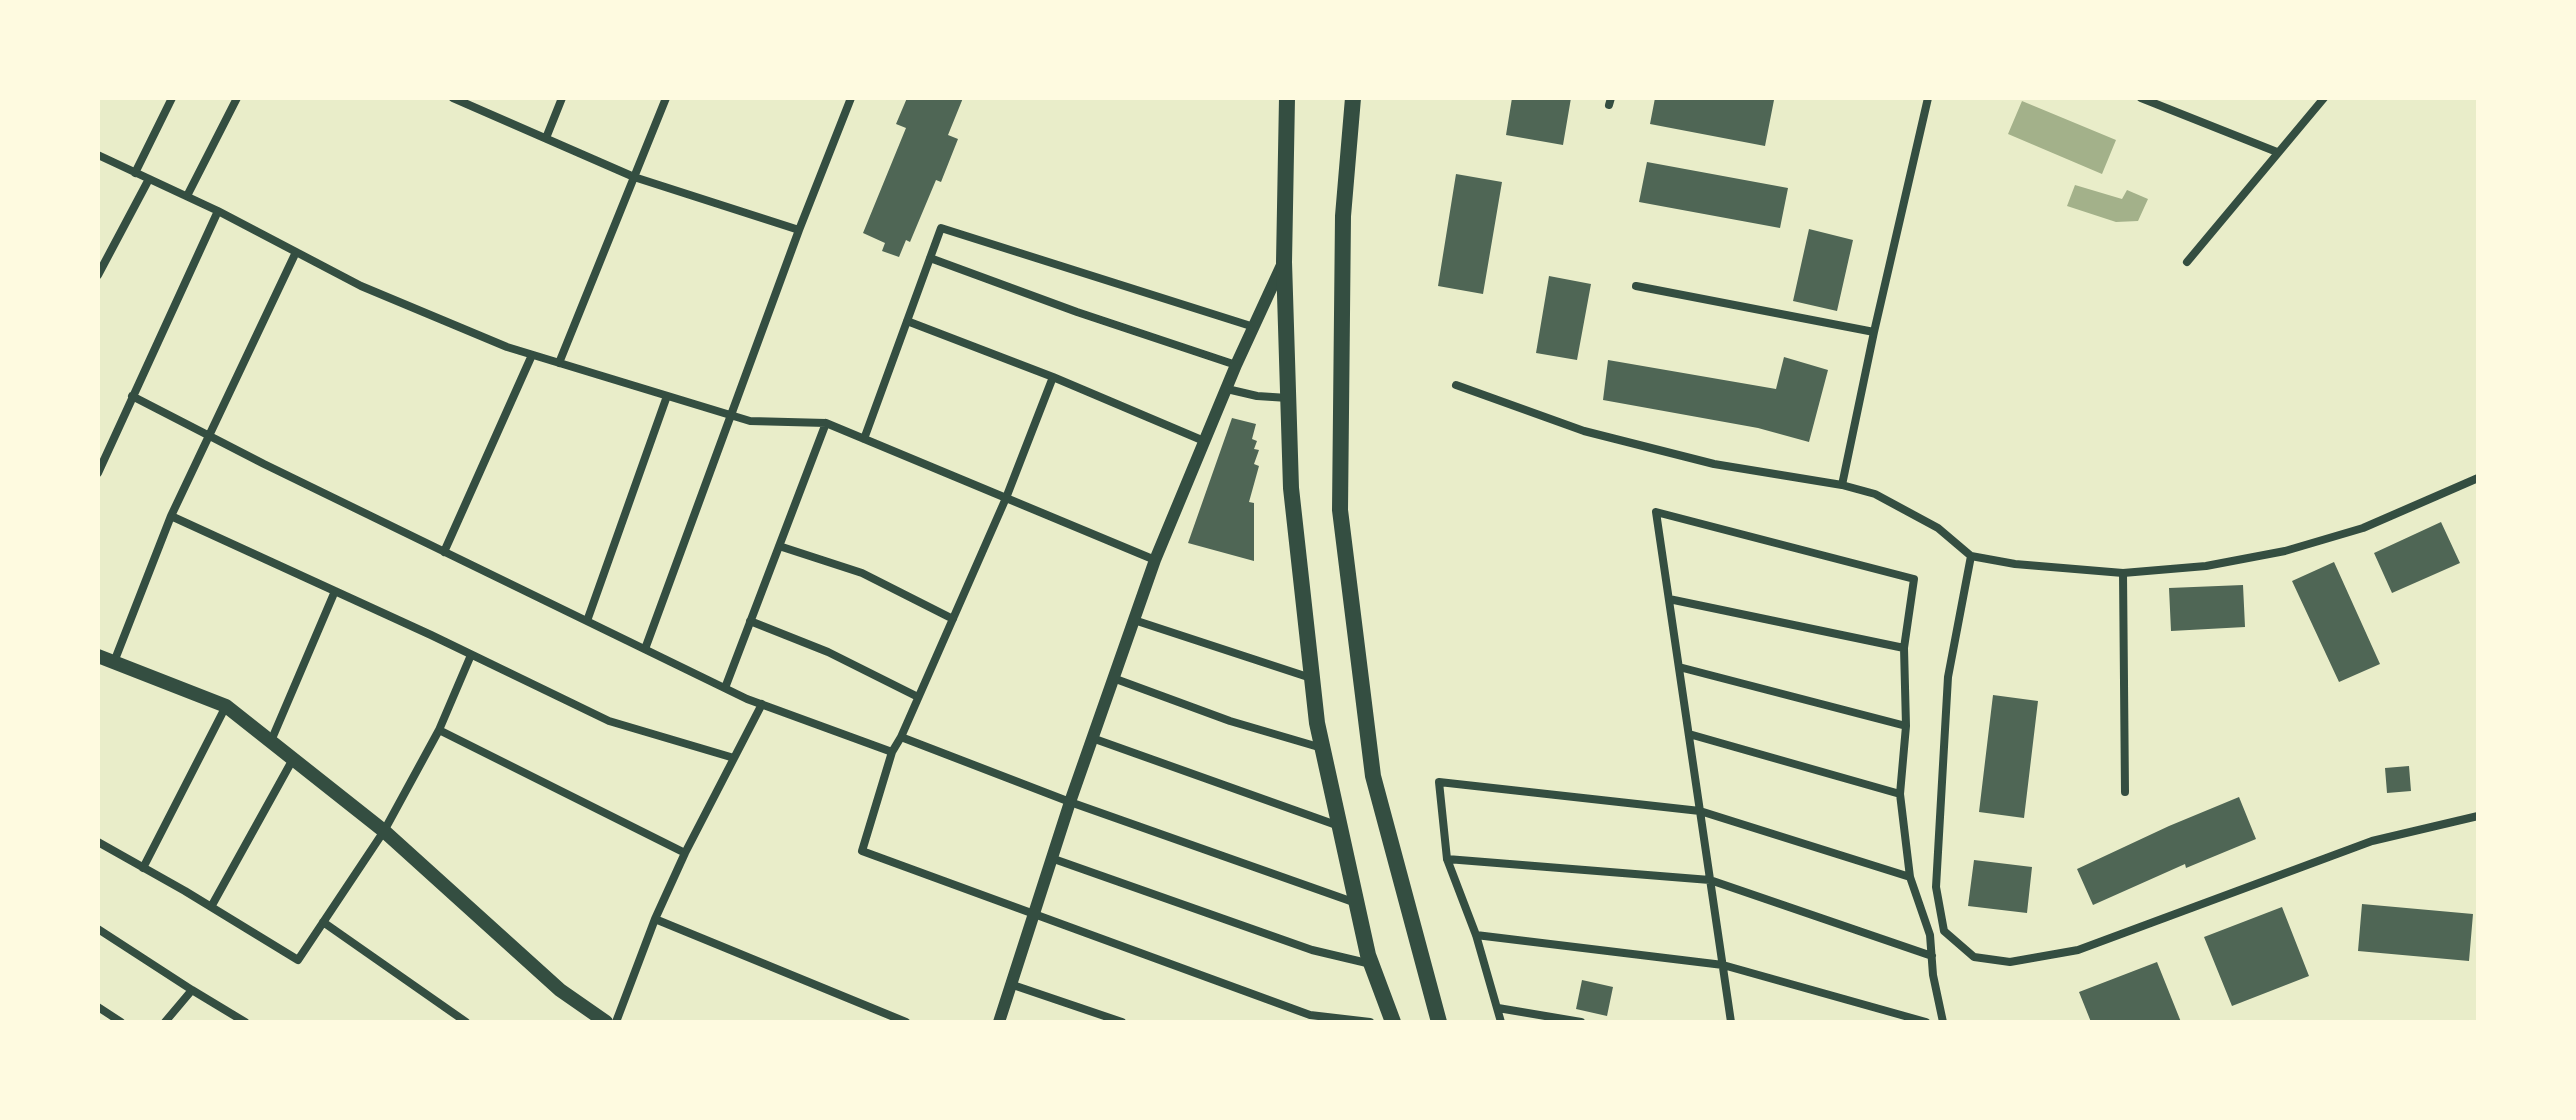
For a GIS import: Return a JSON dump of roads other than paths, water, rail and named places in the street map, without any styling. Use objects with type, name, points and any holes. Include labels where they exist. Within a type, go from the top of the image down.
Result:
[{"type":"highway","points":[[1353,98],[1343,216],[1340,510],[1373,776],[1439,1022]]},
{"type":"highway","points":[[1284,99],[1284,262],[1291,488],[1312,678],[1322,748],[1371,964],[1393,1022]]},
{"type":"main road","points":[[98,656],[226,706],[384,831],[560,990],[606,1022]]},
{"type":"street","points":[[135,173],[172,98]]},
{"type":"street","points":[[187,196],[237,98]]},
{"type":"street","points":[[453,98],[634,177],[799,230]]},
{"type":"street","points":[[546,138],[562,98]]},
{"type":"street","points":[[559,363],[666,98]]},
{"type":"street","points":[[645,649],[799,230],[851,98]]},
{"type":"street","points":[[1842,485],[1928,98]]},
{"type":"street","points":[[2141,98],[2277,152]]},
{"type":"street","points":[[2187,262],[2324,98]]},
{"type":"street","points":[[98,155],[218,211],[361,286],[507,347],[750,421],[826,423],[1155,560]]},
{"type":"street","points":[[98,275],[149,179]]},
{"type":"street","points":[[98,473],[218,211]]},
{"type":"street","points":[[864,439],[941,228],[1254,327]]},
{"type":"street","points":[[114,662],[171,516],[296,252]]},
{"type":"street","points":[[930,258],[1077,312],[1236,365]]},
{"type":"street","points":[[999,1022],[1051,858],[1155,560],[1236,365],[1284,262]]},
{"type":"street","points":[[1636,286],[1874,332]]},
{"type":"street","points":[[907,321],[1053,377],[1204,441]]},
{"type":"street","points":[[444,552],[532,355]]},
{"type":"street","points":[[1053,377],[1006,498],[892,752],[862,851],[1310,1015],[1370,1022]]},
{"type":"street","points":[[1456,385],[1584,431],[1714,464],[1842,485],[1875,494],[1938,528],[1971,556],[2015,564],[2123,573],[2206,566],[2285,551],[2363,528],[2478,478]]},
{"type":"street","points":[[1227,389],[1257,396],[1288,398]]},
{"type":"street","points":[[132,396],[725,688],[892,752]]},
{"type":"street","points":[[587,621],[667,396]]},
{"type":"street","points":[[725,688],[826,423]]},
{"type":"street","points":[[1731,1022],[1656,512],[1914,579],[1904,648],[1906,726],[1900,794],[1910,877],[1930,935],[1943,1022]]},
{"type":"street","points":[[171,516],[609,721],[734,758]]},
{"type":"street","points":[[779,546],[862,573],[953,619]]},
{"type":"street","points":[[1971,556],[1948,677],[1936,887],[1944,931],[1974,957],[2010,962],[2078,950],[2372,841],[2478,816]]},
{"type":"street","points":[[2123,573],[2125,792]]},
{"type":"street","points":[[271,741],[335,591]]},
{"type":"street","points":[[1669,599],[1904,648]]},
{"type":"street","points":[[1134,620],[1312,678]]},
{"type":"street","points":[[750,621],[828,652],[918,697]]},
{"type":"street","points":[[98,842],[298,960],[384,831],[439,730],[471,655]]},
{"type":"street","points":[[1679,667],[1906,726]]},
{"type":"street","points":[[1113,678],[1230,721],[1322,748]]},
{"type":"street","points":[[616,1022],[655,919],[685,853],[762,704]]},
{"type":"street","points":[[143,868],[226,706]]},
{"type":"street","points":[[439,730],[685,853]]},
{"type":"street","points":[[1689,734],[1900,794]]},
{"type":"street","points":[[901,737],[1070,802],[1357,903]]},
{"type":"street","points":[[1092,738],[1340,826]]},
{"type":"street","points":[[211,907],[293,759]]},
{"type":"street","points":[[1501,1022],[1476,935],[1447,859],[1439,782],[1700,811],[1910,877]]},
{"type":"street","points":[[1051,858],[1312,950],[1371,964]]},
{"type":"street","points":[[1447,859],[1710,880],[1932,956]]},
{"type":"street","points":[[655,919],[906,1022]]},
{"type":"street","points":[[323,922],[466,1022]]},
{"type":"street","points":[[98,929],[245,1022]]},
{"type":"street","points":[[1476,935],[1723,965],[1926,1022]]},
{"type":"street","points":[[1010,984],[1122,1022]]},
{"type":"street","points":[[165,1022],[192,990]]},
{"type":"street","points":[[98,1007],[121,1022]]},
{"type":"street","points":[[1498,1008],[1581,1022]]}]
